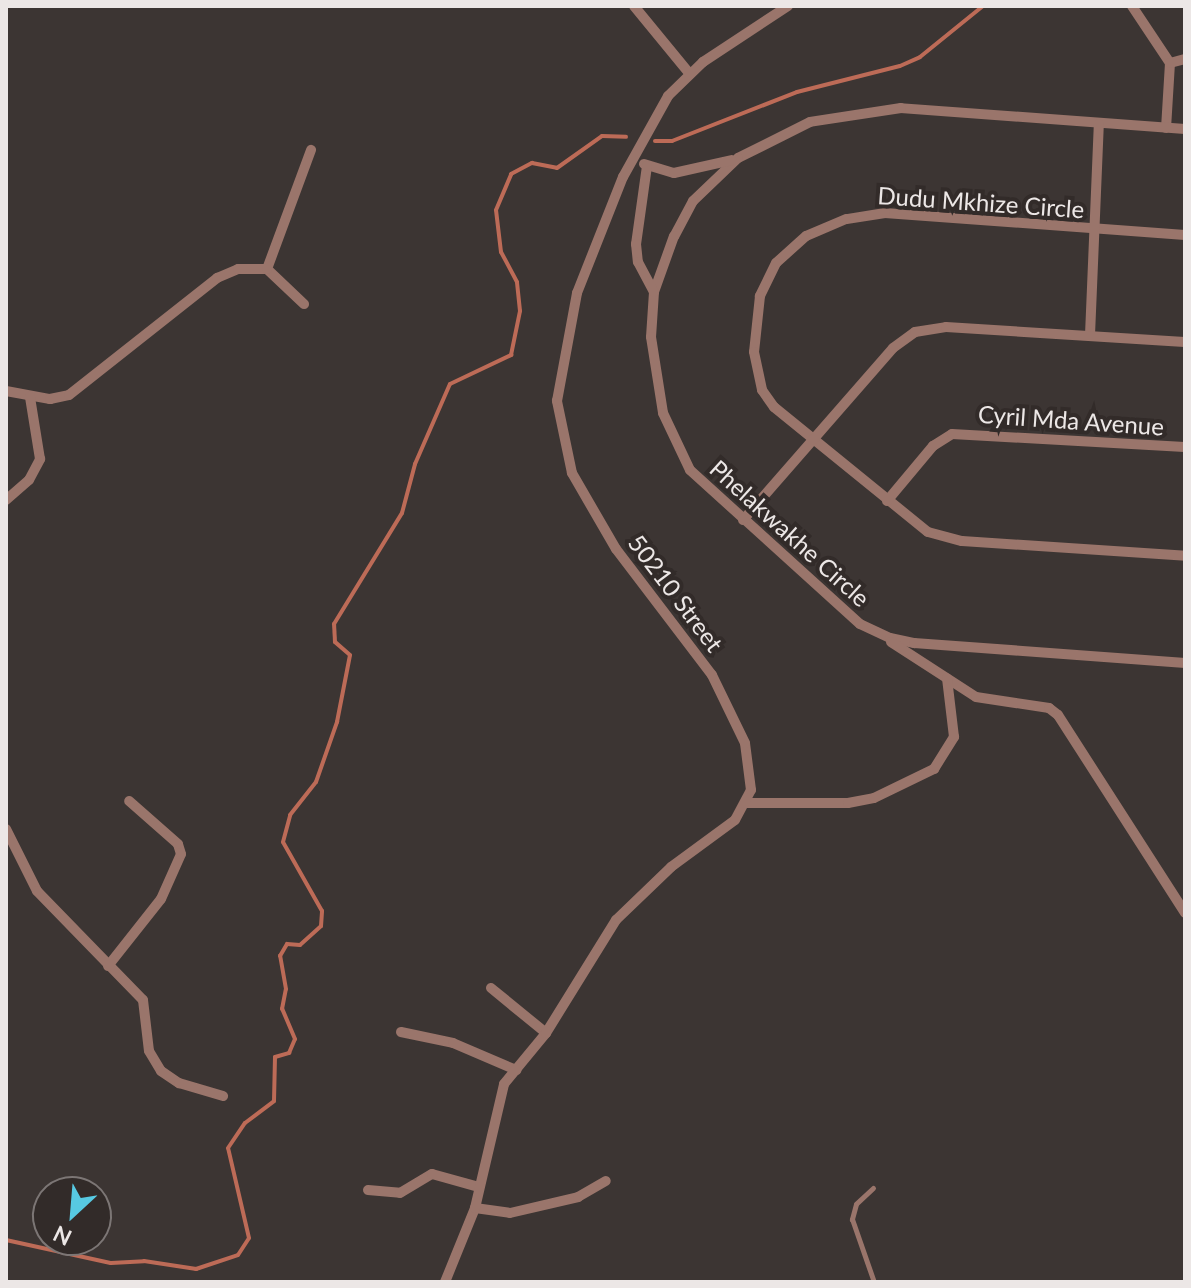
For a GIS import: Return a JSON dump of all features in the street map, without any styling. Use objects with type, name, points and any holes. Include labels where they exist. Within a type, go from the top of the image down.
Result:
[{"type":"street","points":[[634,6],[689,73]]},
{"type":"street","name":"50210 Street","points":[[747,803],[749,756],[732,713],[686,634],[648,591],[593,513],[572,473],[560,428],[557,401],[565,337],[577,293],[633,158],[668,96],[689,73],[788,6]]},
{"type":"street","points":[[1132,6],[1170,63],[1166,128]]},
{"type":"street","points":[[1170,63],[1185,59]]},
{"type":"street","name":"Phelakwakhe Circle","points":[[1185,129],[867,109],[810,122],[738,158],[706,185],[683,216],[654,292],[652,361],[671,438],[701,483],[831,601],[876,633],[914,643],[1185,663]]},
{"type":"street","points":[[1090,335],[1099,124]]},
{"type":"street","points":[[267,269],[311,150]]},
{"type":"street","points":[[633,158],[647,166],[674,173],[738,158]]},
{"type":"street","points":[[647,166],[636,244],[638,262],[654,292]]},
{"type":"street","name":"Dudu Mkhize Circle","points":[[1185,235],[885,213],[846,219],[806,236],[769,275],[760,296],[754,352],[767,399],[812,442],[928,532],[954,539],[1185,556]]},
{"type":"street","points":[[6,391],[30,397],[69,395],[217,278],[238,269],[267,269],[304,304]]},
{"type":"street","points":[[743,520],[893,348],[915,332],[946,327],[1185,342]]},
{"type":"street","points":[[6,500],[29,480],[40,459],[30,397]]},
{"type":"street","name":"Cyril Mda Avenue","points":[[887,501],[933,446],[952,434],[1185,447]]},
{"type":"street","points":[[876,633],[986,701],[1036,706],[1058,715],[1185,913]]},
{"type":"street","points":[[445,1282],[475,1208],[498,1097],[546,1033],[616,920],[671,867],[735,820],[747,803],[848,803],[874,798],[934,769],[954,737],[947,678]]},
{"type":"street","points":[[108,966],[161,899],[181,854],[178,844],[129,801]]},
{"type":"street","points":[[6,829],[37,891],[143,1000],[149,1051],[161,1071],[179,1083],[223,1096]]},
{"type":"street","points":[[491,988],[546,1033]]},
{"type":"street","points":[[401,1032],[453,1043],[516,1070]]},
{"type":"street","points":[[368,1190],[400,1193],[432,1174],[479,1187]]},
{"type":"street","points":[[475,1208],[510,1213],[578,1197],[606,1181]]},
{"type":"lane","points":[[873,1188],[856,1204],[852,1219],[874,1282]]},
{"type":"waterway","points":[[655,141],[672,141],[797,92],[900,66],[920,57],[983,6]]},
{"type":"waterway","points":[[6,1240],[111,1263],[144,1261],[196,1269],[238,1255],[249,1238],[228,1148],[245,1123],[274,1101],[275,1057],[289,1053],[295,1039],[282,1009],[286,989],[280,956],[287,944],[300,945],[321,926],[322,911],[283,842],[290,815],[316,782],[337,722],[350,655],[335,642],[334,624],[402,513],[415,464],[450,384],[511,355],[520,311],[517,282],[501,252],[496,210],[511,174],[532,163],[557,168],[602,136],[626,137]]}]
